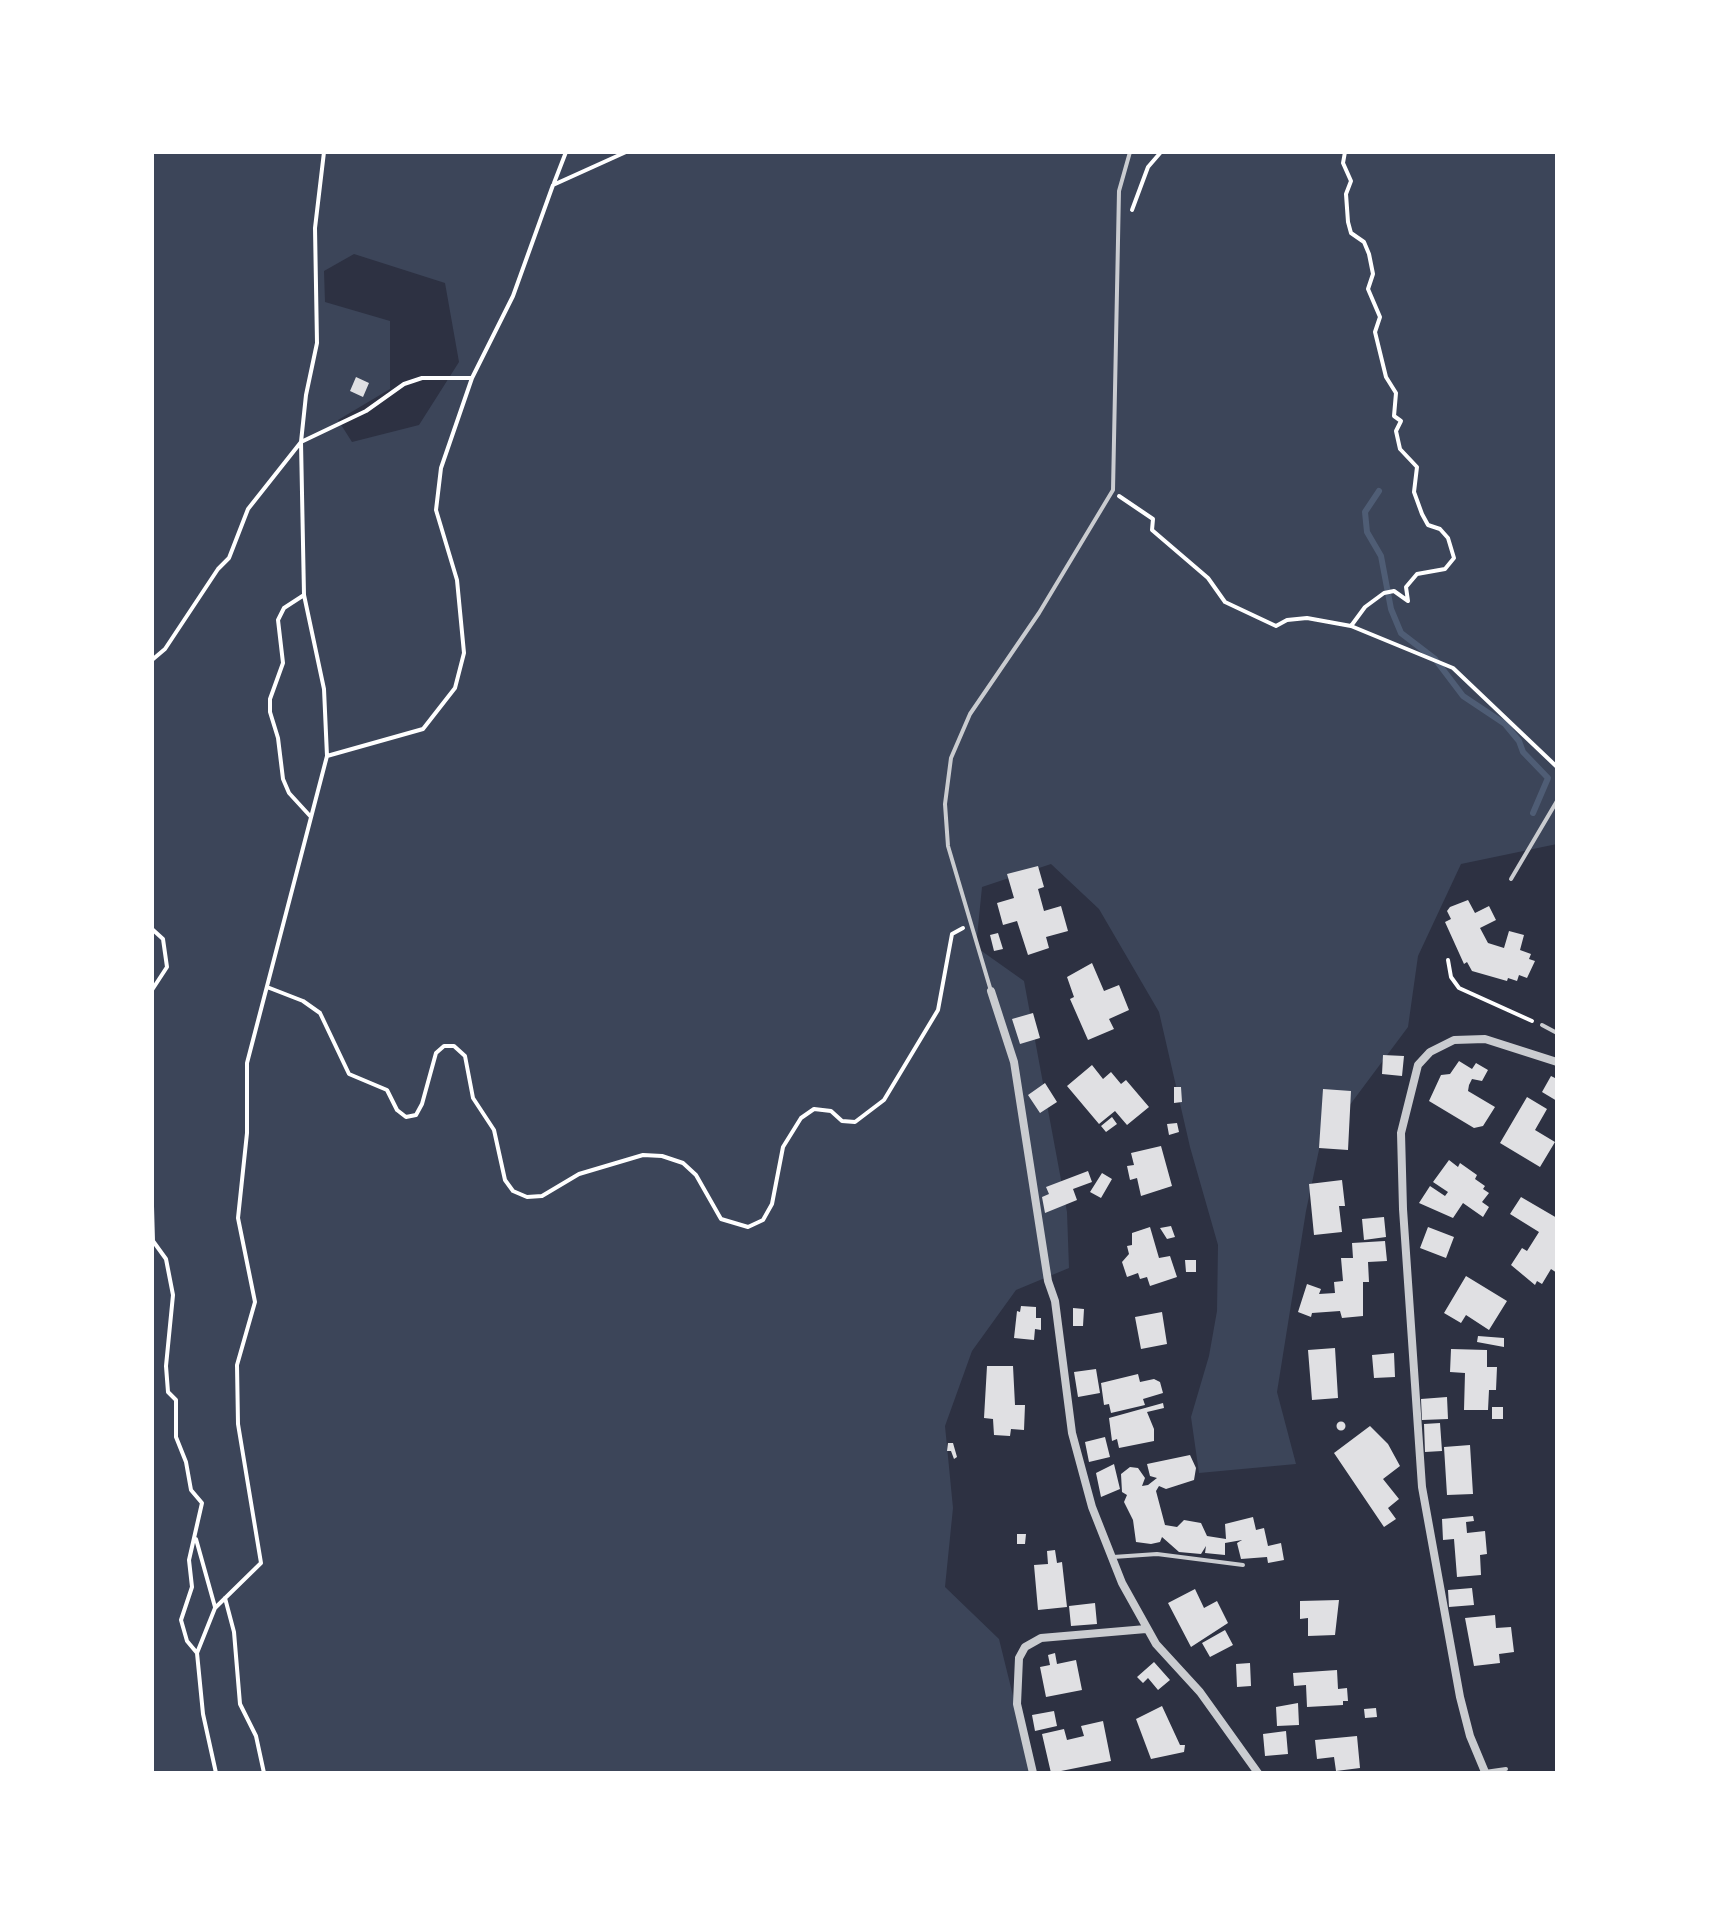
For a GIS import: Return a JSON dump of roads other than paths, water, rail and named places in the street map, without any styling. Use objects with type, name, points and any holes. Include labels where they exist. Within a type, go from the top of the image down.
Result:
[{"type":"street","points":[[991,991],[1014,1062],[1048,1281],[1055,1301],[1072,1433],[1092,1507],[1110,1557],[1146,1629],[1200,1692],[1258,1773]]},
{"type":"street","points":[[1485,1772],[1470,1736],[1460,1697],[1422,1487],[1402,1196],[1401,1133],[1418,1065],[1430,1052],[1454,1040],[1485,1039],[1557,1062]]},
{"type":"street","points":[[1033,1773],[1017,1704],[1019,1658],[1025,1647],[1041,1638],[1146,1629]]},
{"type":"lane","points":[[991,991],[948,846],[945,804],[951,758],[970,714],[1039,613],[1113,490],[1119,191],[1130,152]]},
{"type":"lane","points":[[1511,879],[1557,801]]},
{"type":"lane","points":[[1542,1025],[1557,1033]]},
{"type":"lane","points":[[1110,1557],[1157,1554],[1243,1565]]},
{"type":"lane","points":[[1485,1772],[1506,1769]]},
{"type":"waterway","points":[[1379,491],[1365,512],[1367,532],[1381,556],[1391,609],[1401,633],[1435,659],[1463,696],[1505,724],[1519,741],[1523,752],[1548,778],[1533,813]]}]
